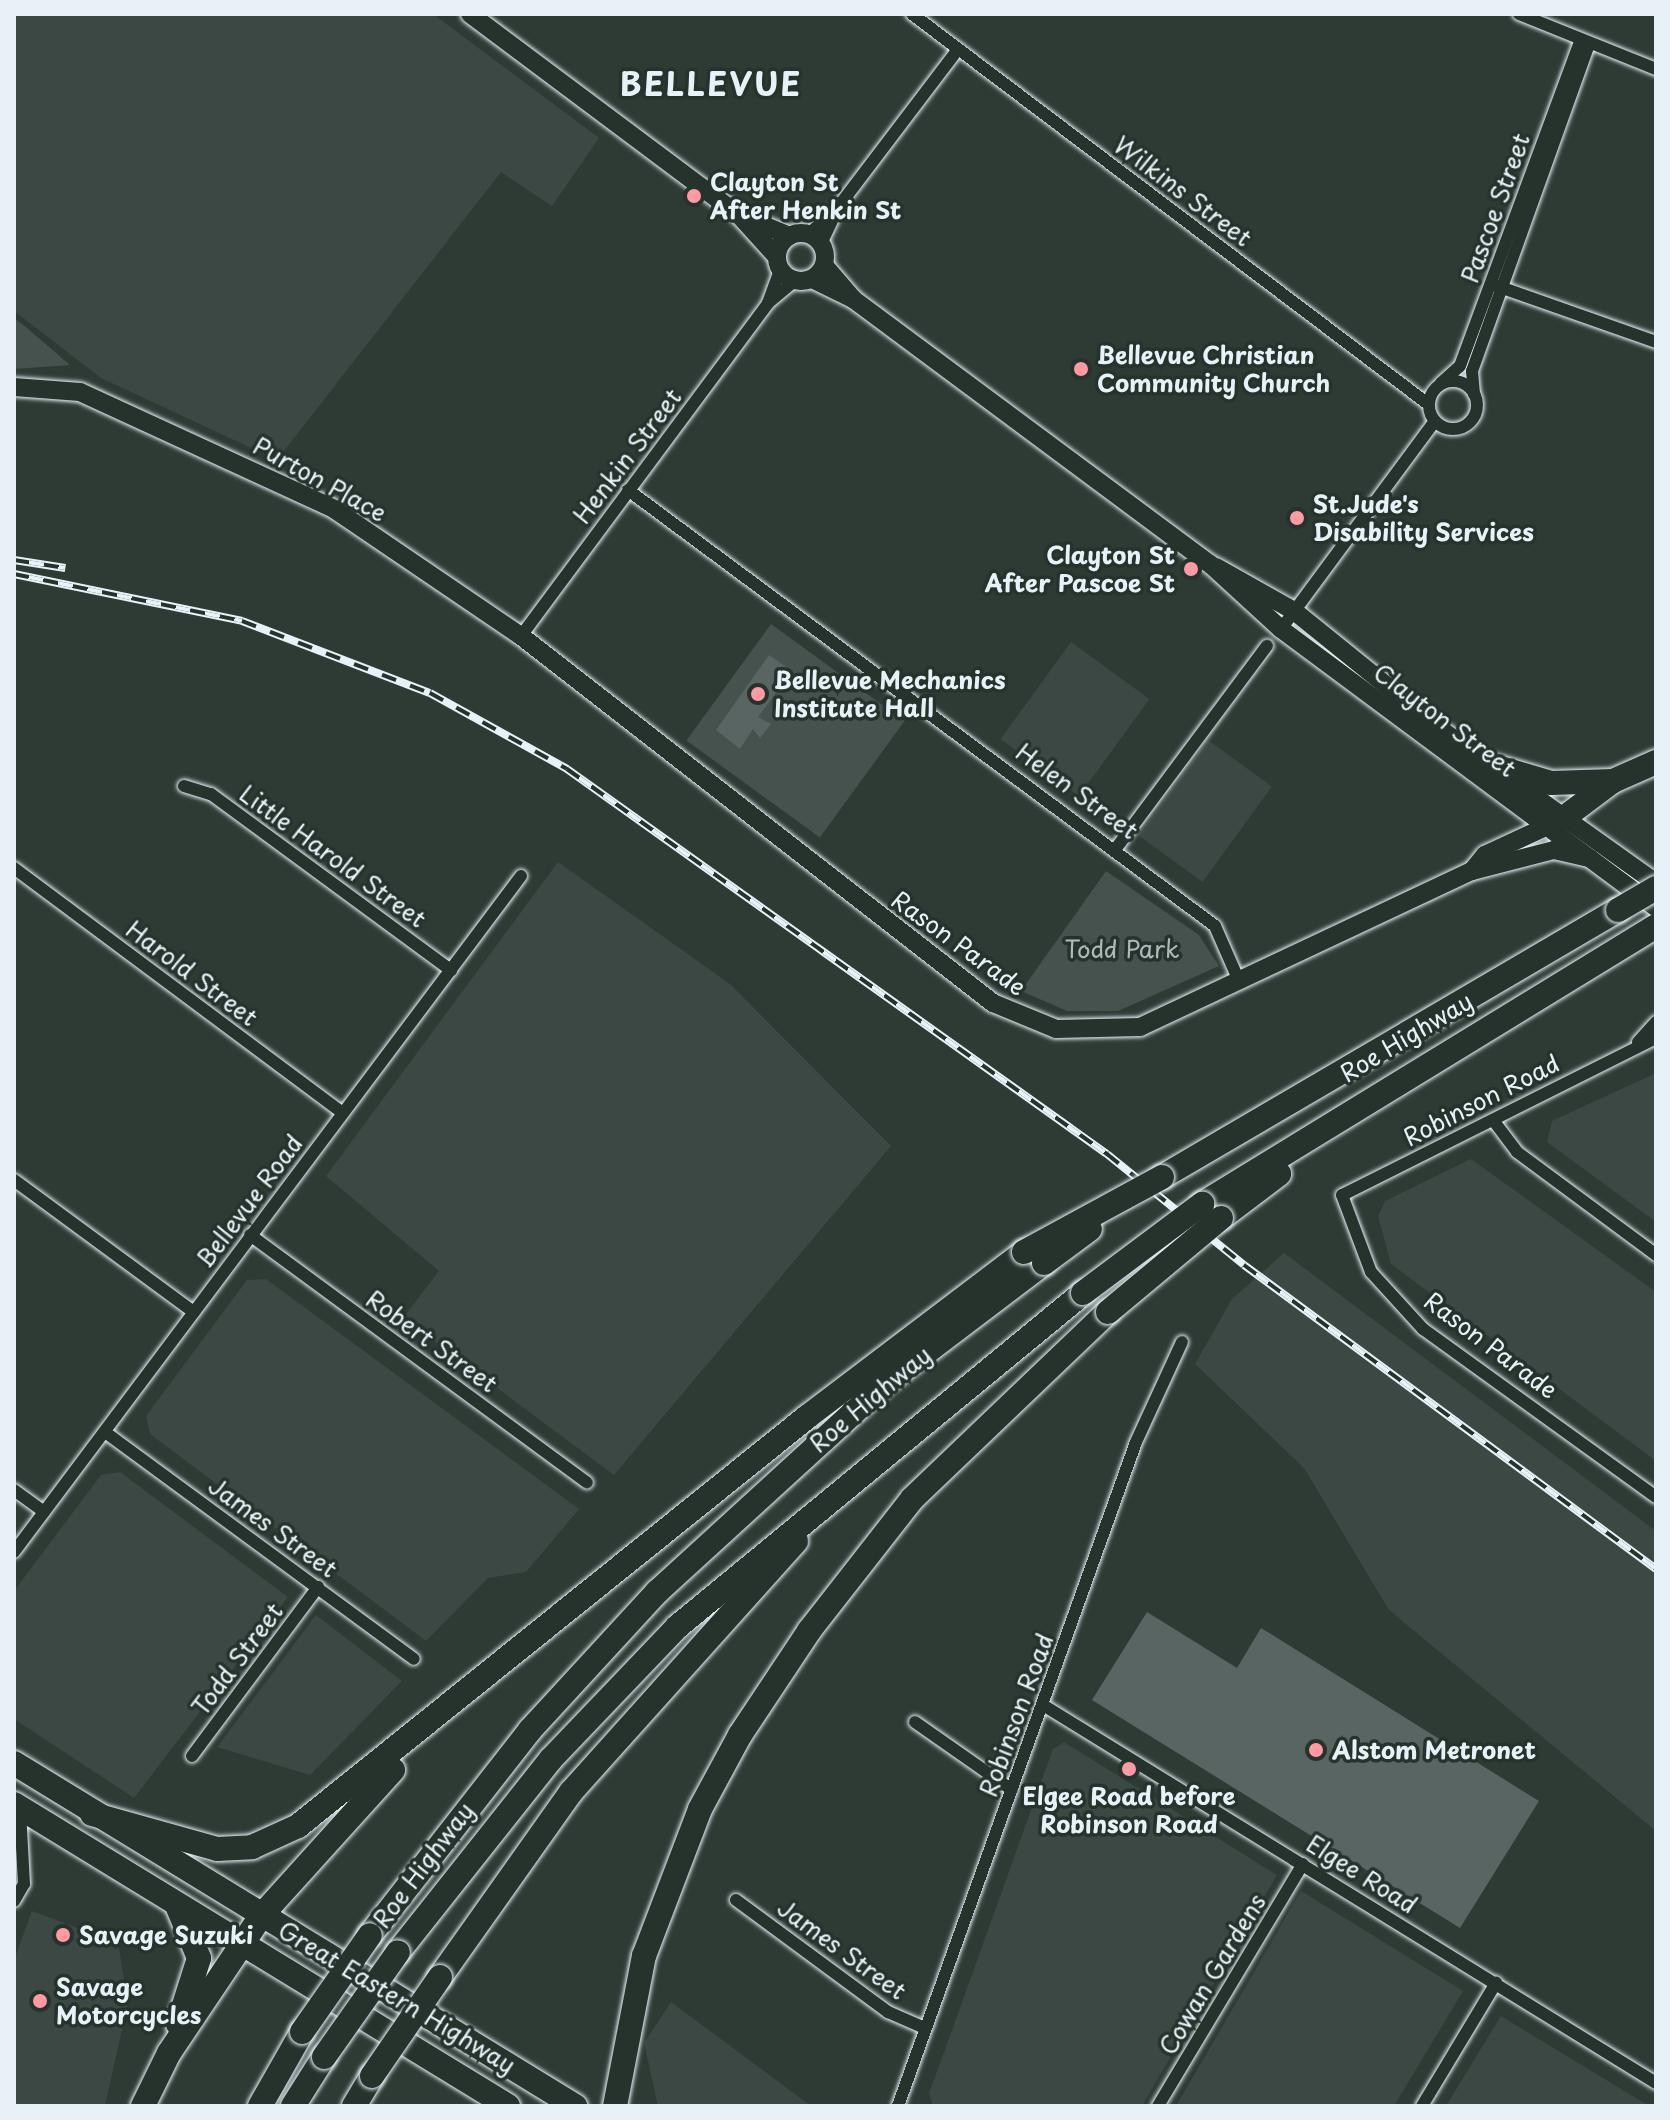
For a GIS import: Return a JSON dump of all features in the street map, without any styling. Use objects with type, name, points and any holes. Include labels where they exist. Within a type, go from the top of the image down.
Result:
[{"type":"highway","points":[[1556,822],[1613,781],[1656,762]]},
{"type":"highway","points":[[1487,764],[1551,783],[1613,781]]},
{"type":"highway","name":"Roe Highway","points":[[260,2106],[302,2032],[370,1935],[530,1730],[657,1592],[887,1382],[1034,1258],[1162,1177],[1656,886]]},
{"type":"highway","name":"Roe Highway","points":[[293,2106],[398,1952],[614,1688],[747,1563],[841,1492],[1083,1293],[1651,929]]},
{"type":"highway","points":[[615,2106],[644,1956],[700,1809],[747,1723],[912,1499],[1212,1211]]},
{"type":"highway","points":[[92,1814],[217,1849],[268,1843],[325,1807],[515,1651],[1034,1258]]},
{"type":"highway","points":[[354,2106],[440,1977],[571,1792],[841,1492]]},
{"type":"highway","points":[[143,2106],[169,2053],[261,1916],[356,1806],[515,1651]]},
{"type":"highway","name":"Great Eastern Highway","points":[[14,1763],[261,1916],[355,1966],[575,2106]]},
{"type":"highway","name":"Great Eastern Highway","points":[[16,1806],[240,1946],[416,2047],[508,2106]]},
{"type":"highway","points":[[169,2053],[199,1958],[177,1906]]},
{"type":"highway","points":[[416,2047],[476,2106]]},
{"type":"main road","name":"Clayton Street","points":[[470,14],[739,215],[797,270],[853,299],[1210,564],[1281,629],[1556,822],[1656,886]]},
{"type":"main road","name":"Clayton Street","points":[[739,215],[790,236],[815,239]]},
{"type":"main road","points":[[790,236],[797,270]]},
{"type":"main road","points":[[797,270],[815,239]]},
{"type":"main road","name":"Purton Place","points":[[14,387],[80,392],[334,509],[521,636]]},
{"type":"main road","name":"Clayton Street","points":[[1210,564],[1301,616],[1487,764],[1556,822],[1590,858],[1656,908]]},
{"type":"main road","name":"Rason Parade","points":[[521,636],[1004,1009],[1092,1033],[1140,1027],[1472,871],[1554,850],[1590,858]]},
{"type":"main road","name":"Rason Parade","points":[[1472,871],[1485,855],[1556,822]]},
{"type":"street","name":"Wilkins Street","points":[[912,14],[1428,404]]},
{"type":"street","points":[[1519,14],[1584,43],[1656,69]]},
{"type":"street","name":"Pascoe Street","points":[[1474,394],[1472,371],[1496,286],[1584,43]]},
{"type":"street","points":[[815,239],[958,49]]},
{"type":"street","name":"Henkin Street","points":[[521,636],[768,303],[797,270]]},
{"type":"street","points":[[1496,286],[1656,342]]},
{"type":"street","name":"Pascoe Street","points":[[1441,383],[1460,366],[1496,286]]},
{"type":"street","points":[[1458,381],[1474,394],[1471,422],[1459,429],[1437,424],[1428,404],[1441,383],[1458,381]]},
{"type":"street","points":[[1281,629],[1301,616],[1437,424]]},
{"type":"street","name":"Helen Street","points":[[628,490],[1117,847],[1215,926],[1239,981]]},
{"type":"street","points":[[1117,847],[1267,646]]},
{"type":"street","name":"Little Harold Street","points":[[184,786],[211,794],[451,970]]},
{"type":"street","name":"Harold Street","points":[[14,868],[343,1113]]},
{"type":"street","name":"Bellevue Road","points":[[14,1552],[521,876]]},
{"type":"street","name":"Robinson Road","points":[[1638,1042],[1656,1022]]},
{"type":"street","name":"Robinson Road","points":[[1342,1195],[1493,1120],[1638,1042],[1656,1038]]},
{"type":"street","points":[[1493,1120],[1517,1152],[1656,1255]]},
{"type":"street","points":[[14,1180],[194,1312]]},
{"type":"street","name":"Rason Parade","points":[[1342,1195],[1371,1272],[1423,1329],[1656,1497]]},
{"type":"street","name":"Robert Street","points":[[250,1235],[587,1483]]},
{"type":"street","name":"Robinson Road","points":[[898,2106],[1136,1442],[1182,1342]]},
{"type":"street","name":"James Street","points":[[105,1432],[414,1659]]},
{"type":"street","points":[[14,1490],[44,1512]]},
{"type":"street","name":"Todd Street","points":[[192,1756],[318,1587]]},
{"type":"street","name":"Elgee Road","points":[[1043,1705],[1656,2083]]},
{"type":"street","points":[[915,1722],[1012,1790]]},
{"type":"street","points":[[14,1901],[24,1884],[16,1806]]},
{"type":"street","name":"Cowan Gardens","points":[[1158,2106],[1303,1864]]},
{"type":"street","name":"James Street","points":[[736,1900],[888,2012],[925,2028]]},
{"type":"street","points":[[1422,2106],[1496,1983]]},
{"type":"shaded area","points":[[14,14],[433,14],[599,138],[552,206],[501,172],[277,460],[101,378],[14,311]]},
{"type":"shaded area","points":[[1071,642],[1149,699],[1079,796],[1000,739]]},
{"type":"shaded area","points":[[1208,740],[1272,786],[1203,882],[1139,835]]},
{"type":"shaded area","points":[[558,862],[730,984],[891,1146],[614,1475],[403,1318],[439,1271],[326,1176]]},
{"type":"shaded area","points":[[1656,1073],[1656,1222],[1547,1142],[1552,1121]]},
{"type":"shaded area","points":[[1471,1159],[1656,1292],[1656,1461],[1391,1264],[1378,1216],[1385,1201]]},
{"type":"shaded area","points":[[1284,1253],[1656,1531],[1656,1831],[1389,1610],[1304,1468],[1195,1364],[1232,1299]]},
{"type":"shaded area","points":[[266,1279],[579,1509],[526,1572],[488,1578],[426,1641],[150,1434],[146,1416],[247,1280]]},
{"type":"shaded area","points":[[120,1472],[288,1597],[134,1798],[14,1719],[14,1591],[101,1475]]},
{"type":"shaded area","points":[[316,1615],[402,1681],[310,1775],[217,1747]]},
{"type":"shaded area","points":[[1064,1742],[1277,1875],[1142,2106],[933,2106],[929,2093],[1053,1749]]},
{"type":"shaded area","points":[[1301,1891],[1463,1991],[1394,2106],[1176,2106]]},
{"type":"shaded area","points":[[32,1911],[118,1943],[128,2003],[105,2106],[14,2106],[14,1960]]},
{"type":"shaded area","points":[[671,2002],[811,2106],[658,2106],[644,2043]]},
{"type":"shaded area","points":[[1501,2016],[1649,2106],[1446,2106]]},
{"type":"green space","points":[[14,318],[27,328],[70,365],[14,369]]},
{"type":"green space","points":[[771,624],[904,721],[820,837],[686,740]]},
{"type":"green space","name":"Todd Park","points":[[1106,871],[1199,935],[1219,966],[1118,1011],[1067,1011],[1021,991]]},
{"type":"building","name":"Bellevue Mechanics Institute Hall","points":[[769,655],[792,671],[758,717],[771,724],[760,738],[753,729],[740,749],[716,730]]},
{"type":"building","name":"Alstom Metronet","points":[[1147,1612],[1237,1668],[1261,1628],[1539,1801],[1460,1928],[1092,1700]]},
{"type":"railway","points":[[14,560],[65,568]]},
{"type":"railway","points":[[14,574],[242,621],[430,693],[567,769],[1107,1154],[1244,1265],[1656,1569]]},
{"type":"place","name":"Clayton St After Henkin St","points":[[694,196]]},
{"type":"place","name":"Bellevue Christian Community Church","points":[[1081,369]]},
{"type":"place","name":"St.Jude's Disability Services","points":[[1297,518]]},
{"type":"place","name":"Clayton St After Pascoe St","points":[[1191,569]]},
{"type":"place","name":"Bellevue Mechanics Institute Hall","points":[[758,694]]},
{"type":"place","name":"Alstom Metronet","points":[[1316,1750]]},
{"type":"place","name":"Elgee Road before Robinson Road","points":[[1129,1769]]},
{"type":"place","name":"Savage Suzuki","points":[[63,1935]]},
{"type":"place","name":"Savage Motorcycles","points":[[40,2001]]},
{"type":"district","name":"BELLEVUE","points":[[711,83]]}]
